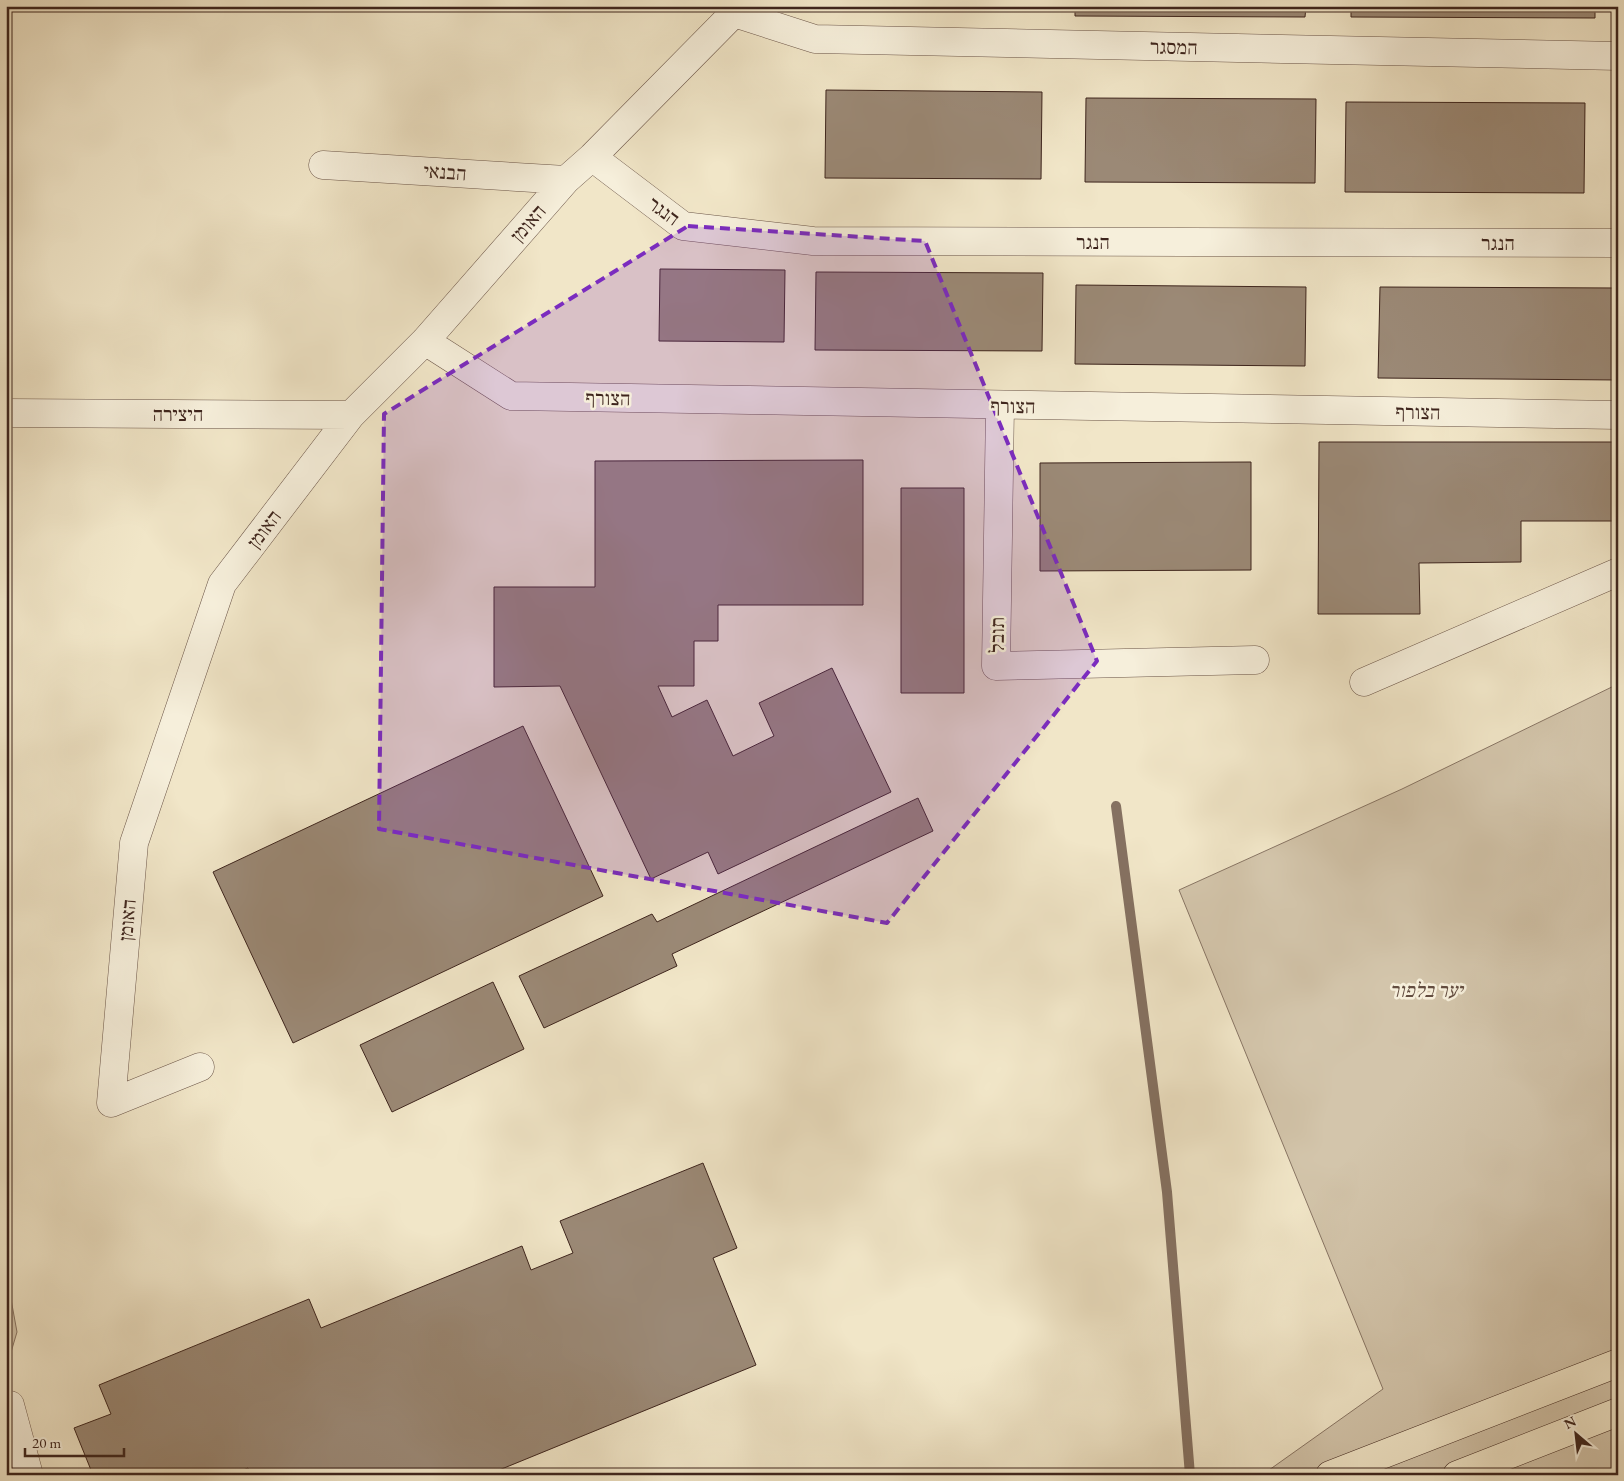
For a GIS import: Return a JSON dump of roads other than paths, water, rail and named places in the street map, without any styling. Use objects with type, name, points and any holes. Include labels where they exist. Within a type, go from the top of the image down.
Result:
[{"type":"highway","points":[[1330,1475],[1618,1363]]},
{"type":"highway","points":[[1457,1475],[1618,1412]]},
{"type":"street","name":"המסגר","points":[[738,8],[815,39],[1618,56]]},
{"type":"street","name":"האומן","points":[[200,1067],[111,1103],[134,843],[222,584],[351,415],[425,340],[566,180],[592,157],[738,8]]},
{"type":"street","name":"הנגר","points":[[592,157],[683,226],[813,242],[1618,243]]},
{"type":"street","name":"הבנאי","points":[[323,165],[566,180]]},
{"type":"street","name":"הצורף","points":[[425,340],[511,396],[1000,406],[1618,415]]},
{"type":"street","name":"תובל","points":[[1000,406],[996,666],[1255,660]]},
{"type":"street","name":"היצירה","points":[[6,413],[351,415]]},
{"type":"street","points":[[1364,682],[1618,572]]},
{"type":"street","points":[[10,1405],[29,1475]]},
{"type":"waterway","points":[[1116,806],[1167,1192],[1190,1475]]},
{"type":"park label","name":"יער בלפור","points":[[1426,990]]}]
